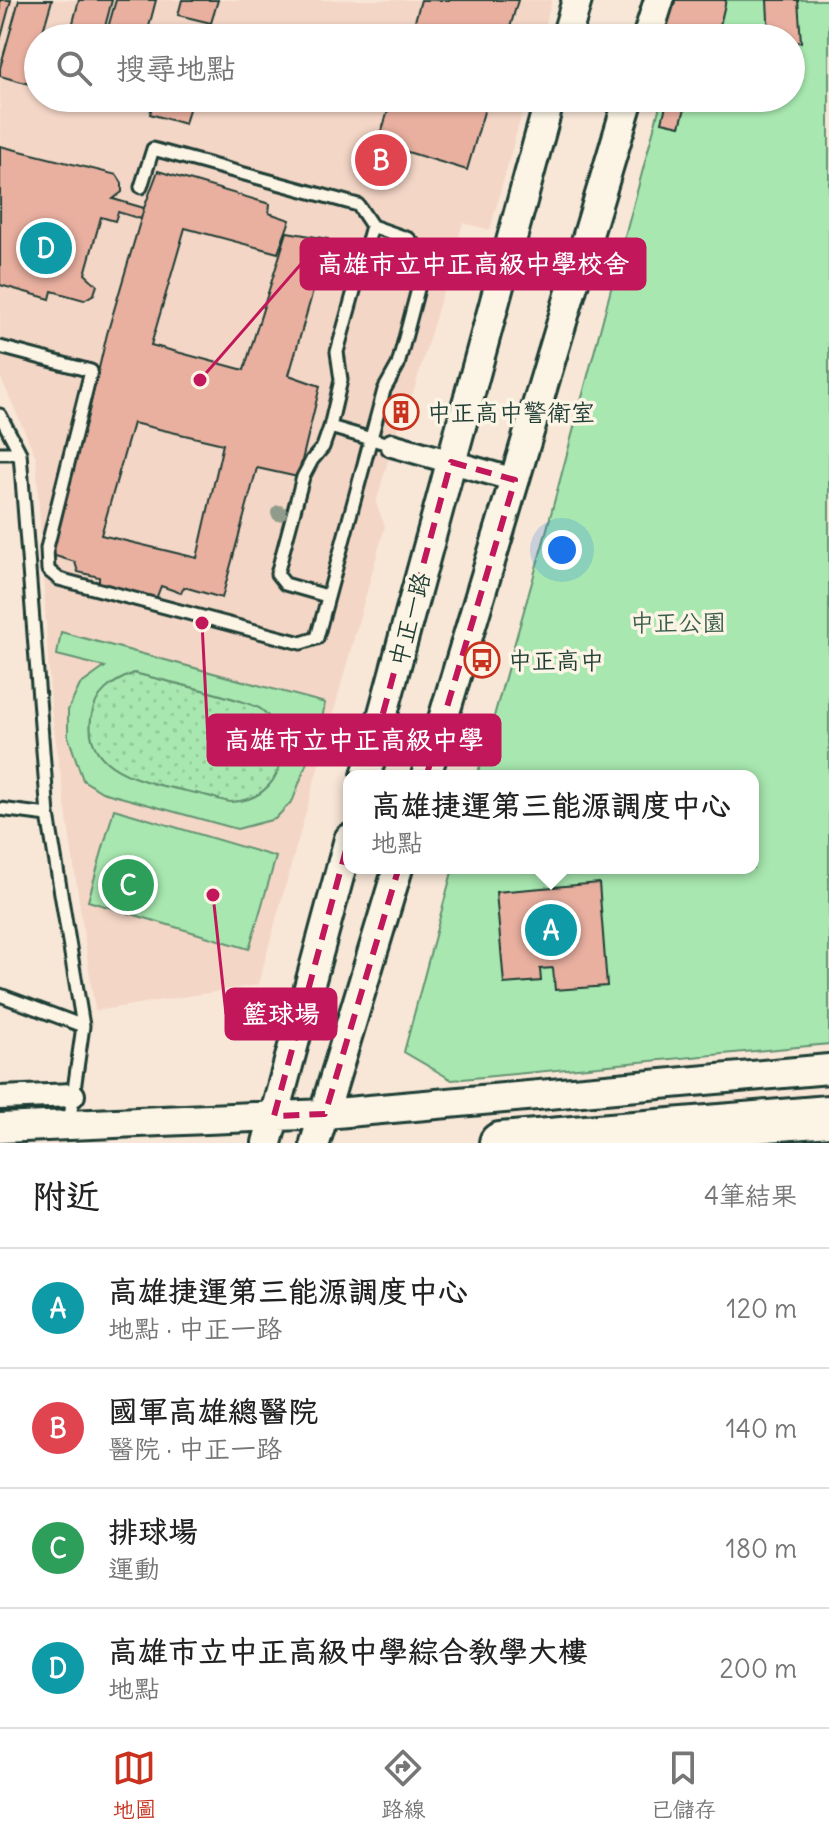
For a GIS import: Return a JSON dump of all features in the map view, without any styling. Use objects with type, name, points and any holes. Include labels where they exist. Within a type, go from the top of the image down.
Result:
[{"type":"highway","points":[[500,1143],[829,1116]]},
{"type":"street","points":[[570,24],[577,0]]},
{"type":"street","points":[[651,24],[659,0]]},
{"type":"street","name":"中正一路","points":[[368,770],[546,112]]},
{"type":"street","points":[[428,770],[625,112]]},
{"type":"street","points":[[382,442],[515,480]]},
{"type":"street","points":[[270,1130],[343,861]]},
{"type":"street","points":[[315,1143],[396,874]]},
{"type":"street","points":[[0,1128],[270,1130],[325,1114],[829,1069]]},
{"type":"street","points":[[0,1098],[73,1095]]},
{"type":"lane","points":[[0,347],[91,371],[47,548],[48,570],[59,579],[301,643],[317,638],[327,596],[382,442],[384,390],[398,365],[424,266],[420,251],[409,239],[372,226],[358,205],[153,149],[141,187]]},
{"type":"lane","points":[[327,596],[285,584],[277,574],[303,477],[323,447],[330,427],[341,380],[337,352],[372,226]]},
{"type":"lane","points":[[0,415],[20,453],[48,815],[83,1026],[69,1127]]},
{"type":"lane","points":[[330,427],[382,442]]},
{"type":"lane","points":[[0,453],[20,453]]},
{"type":"lane","points":[[0,809],[48,815]]},
{"type":"lane","points":[[0,995],[83,1026]]},
{"type":"highlighted area","points":[[451,462],[515,480],[325,1114],[274,1116]]},
{"type":"shaded area","points":[[0,0],[552,0],[546,24],[24,24],[24,112],[522,112],[490,230],[463,223],[413,394],[406,398],[376,503],[385,526],[258,985],[95,1011],[51,708],[36,457],[0,376]]},
{"type":"green space","name":"中正公園","points":[[688,0],[829,0],[829,1044],[452,1080],[404,1052],[451,874],[759,874],[759,770],[479,770],[544,540],[658,112],[805,112],[805,24],[682,24]]},
{"type":"green space","points":[[61,632],[325,703],[320,730],[300,726],[307,762],[293,800],[275,819],[237,829],[102,792],[83,780],[68,736],[68,710],[80,685],[105,667],[57,655]],"holes":[[[134,673],[222,695],[262,710],[280,737],[282,752],[273,780],[263,791],[249,799],[229,802],[150,783],[113,767],[99,754],[92,738],[93,709],[96,701],[112,684]]]},
{"type":"green space","points":[[134,673],[223,695],[263,710],[280,737],[282,752],[273,781],[262,792],[248,799],[228,802],[150,783],[113,767],[99,754],[92,738],[93,709],[106,689]]},
{"type":"green space","points":[[114,809],[276,857],[249,949],[88,901]]},
{"type":"building","points":[[0,0],[11,0],[0,41]]},
{"type":"building","points":[[19,0],[52,0],[45,24],[24,24],[24,83],[0,76]]},
{"type":"building","points":[[79,0],[112,0],[106,24],[73,24]]},
{"type":"building","points":[[116,0],[156,0],[150,24],[109,24]]},
{"type":"building","points":[[182,0],[218,0],[211,23],[178,15]]},
{"type":"building","points":[[421,0],[518,0],[511,24],[414,24]]},
{"type":"building","points":[[673,0],[726,0],[720,24],[668,24]]},
{"type":"building","points":[[767,0],[798,0],[800,24],[768,24]]},
{"type":"building","points":[[150,112],[188,112],[185,124]]},
{"type":"building","points":[[388,112],[484,112],[467,170],[378,143]]},
{"type":"building","points":[[664,112],[684,112],[680,126],[662,122]]},
{"type":"building","points":[[0,146],[117,175],[122,183],[122,192],[113,199],[144,208],[141,219],[118,212],[115,221],[101,217],[85,274],[97,285],[94,294],[84,300],[52,291],[50,299],[0,285]]},
{"type":"building","points":[[158,171],[270,204],[269,213],[290,220],[278,253],[185,228],[151,345],[244,370],[287,232],[328,239],[289,375],[320,386],[298,477],[257,468],[222,598],[184,587],[181,593],[161,586],[156,599],[99,587],[99,577],[78,572],[75,562],[49,554],[144,208]],"holes":[[[133,423],[223,444],[197,558],[101,535]]]},
{"type":"building","name":"中正高中警衛室","points":[[387,400],[410,405],[414,411],[411,421],[389,419],[390,412],[384,411]]},
{"type":"building","points":[[599,883],[607,986],[555,990],[553,968],[540,969],[541,981],[504,984],[496,892]]},
{"type":"place","name":"國軍高雄總醫院","points":[[381,160]]},
{"type":"place","name":"高雄市立中正高級中學綜合教學大樓","points":[[46,248]]},
{"type":"place","name":"高雄市立中正高級中學校舍","points":[[200,380]]},
{"type":"place","name":"中正高中警衛室","points":[[401,412]]},
{"type":"place","name":"高雄市立中正高級中學","points":[[202,623]]},
{"type":"place","name":"中正高中","points":[[482,660]]},
{"type":"place","name":"排球場","points":[[128,885]]},
{"type":"place","name":"籃球場","points":[[213,895]]},
{"type":"place","name":"高雄捷運第三能源調度中心","points":[[551,930]]}]
